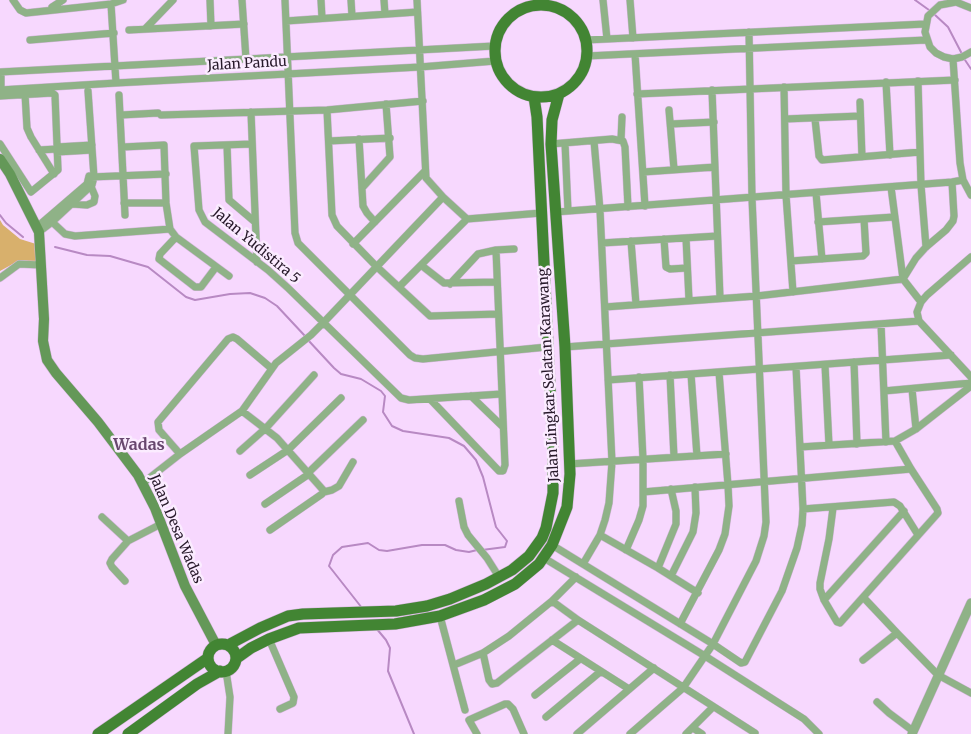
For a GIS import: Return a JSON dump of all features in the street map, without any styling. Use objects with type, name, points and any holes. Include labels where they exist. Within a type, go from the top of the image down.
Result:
[{"type":"main road","points":[[551,3],[563,10],[581,28],[586,40],[587,56],[584,69],[577,80],[559,94],[534,98],[521,94],[509,86],[500,74],[495,61],[494,46],[499,30],[510,17],[526,4],[551,3]]},
{"type":"main road","name":"Jalan Lingkar Selatan Karawang","points":[[236,658],[269,639],[298,628],[379,625],[440,616],[484,600],[509,588],[531,572],[544,558],[552,545],[567,507],[570,490],[565,347],[551,144],[552,120],[559,94]]},
{"type":"main road","name":"Jalan Lingkar Selatan Karawang","points":[[228,645],[288,616],[364,613],[427,606],[458,596],[499,577],[529,556],[542,538],[546,528],[553,493],[551,409],[537,117],[534,98]]},
{"type":"main road","name":"Jalan Desa Wadas","points":[[0,159],[10,174],[38,230],[41,250],[43,341],[47,360],[56,374],[128,460],[143,483],[185,586],[216,645]]},
{"type":"main road","points":[[551,409],[568,406]]},
{"type":"main road","points":[[128,734],[197,684],[232,668],[235,664],[235,652],[228,645],[220,644],[210,650],[208,658],[212,667],[223,671]]},
{"type":"main road","points":[[98,734],[208,658]]},
{"type":"street","points":[[13,0],[20,10],[26,13],[111,4],[121,1]]},
{"type":"street","points":[[47,0],[53,9]]},
{"type":"street","points":[[53,9],[63,0]]},
{"type":"street","points":[[145,29],[173,0]]},
{"type":"street","points":[[210,0],[211,26]]},
{"type":"street","points":[[242,0],[246,59]]},
{"type":"street","points":[[285,0],[296,238],[302,248],[415,358],[547,347]]},
{"type":"street","points":[[321,0],[322,18]]},
{"type":"street","points":[[351,0],[352,16]]},
{"type":"street","points":[[384,0],[385,14]]},
{"type":"street","points":[[416,0],[423,101],[424,172],[429,182],[467,219]]},
{"type":"street","points":[[603,0],[606,39]]},
{"type":"street","points":[[631,0],[632,38]]},
{"type":"street","points":[[971,8],[956,2],[948,2],[933,10],[926,24],[926,40],[936,53],[952,59],[962,57],[971,52]]},
{"type":"street","points":[[111,4],[116,83]]},
{"type":"street","points":[[286,21],[417,12]]},
{"type":"street","points":[[129,30],[244,24]]},
{"type":"street","points":[[586,40],[926,24]]},
{"type":"street","points":[[30,40],[114,32]]},
{"type":"street","points":[[630,734],[682,688],[713,644],[756,561],[766,522],[752,198],[750,48],[748,32]]},
{"type":"street","points":[[587,56],[926,40]]},
{"type":"street","name":"Jalan Pandu","points":[[0,72],[494,46]]},
{"type":"street","points":[[635,54],[645,206]]},
{"type":"street","points":[[952,59],[960,163],[963,180],[971,195]]},
{"type":"street","name":"Jalan Pandu","points":[[0,92],[116,83],[287,75],[495,61]]},
{"type":"street","points":[[0,72],[0,92],[25,94],[52,93],[55,95],[58,167],[54,174],[31,192],[0,144]]},
{"type":"street","points":[[637,94],[955,80]]},
{"type":"street","points":[[918,81],[921,185],[926,247]]},
{"type":"street","points":[[886,82],[890,155]]},
{"type":"street","points":[[784,87],[786,195],[793,292]]},
{"type":"street","points":[[712,90],[720,298]]},
{"type":"street","points":[[25,94],[27,128],[54,174]]},
{"type":"street","points":[[119,95],[125,215]]},
{"type":"street","points":[[71,201],[87,205],[94,202],[95,196],[91,180],[87,98]]},
{"type":"street","points":[[121,115],[327,110],[423,101]]},
{"type":"street","points":[[860,102],[862,157]]},
{"type":"street","points":[[362,188],[389,160],[391,154],[386,104]]},
{"type":"street","points":[[327,110],[332,216],[336,226],[430,316],[498,314]]},
{"type":"street","points":[[669,110],[674,168]]},
{"type":"street","points":[[251,112],[257,262]]},
{"type":"street","points":[[785,118],[815,119],[860,116]]},
{"type":"street","points":[[622,117],[621,140],[625,147],[628,208]]},
{"type":"street","points":[[815,119],[820,159],[920,152]]},
{"type":"street","points":[[671,124],[714,122]]},
{"type":"street","points":[[328,141],[390,138]]},
{"type":"street","points":[[359,139],[365,209],[376,222]]},
{"type":"street","points":[[551,144],[594,140],[621,140]]},
{"type":"street","points":[[583,564],[600,535],[607,512],[612,462],[602,243],[594,140]]},
{"type":"street","points":[[565,143],[568,211]]},
{"type":"street","points":[[252,144],[227,145],[229,200],[255,222]]},
{"type":"street","points":[[123,147],[164,145],[166,203],[170,230],[228,276]]},
{"type":"street","name":"Jalan Yudistira 5","points":[[227,145],[194,146],[199,210],[202,219],[283,283],[397,395],[409,400],[501,394]]},
{"type":"street","points":[[39,150],[90,148]]},
{"type":"street","points":[[643,172],[674,168],[715,167]]},
{"type":"street","points":[[354,244],[424,172]]},
{"type":"street","points":[[38,230],[71,201],[91,180],[166,174]]},
{"type":"street","points":[[555,212],[628,208],[963,180]]},
{"type":"street","points":[[903,279],[926,247],[946,230],[953,221],[952,182]]},
{"type":"street","points":[[891,187],[903,279],[921,302]]},
{"type":"street","points":[[816,193],[822,259]]},
{"type":"street","points":[[143,483],[180,454],[242,411],[271,368],[311,335],[443,197]]},
{"type":"street","points":[[124,203],[166,203]]},
{"type":"street","points":[[399,287],[467,219],[541,213]]},
{"type":"street","points":[[818,222],[894,217]]},
{"type":"street","points":[[791,261],[864,255],[866,252],[864,219]]},
{"type":"street","points":[[50,220],[65,234],[75,236],[170,230]]},
{"type":"street","points":[[176,236],[160,254],[159,259],[195,287],[198,288],[204,283],[216,267]]},
{"type":"street","points":[[602,243],[717,236]]},
{"type":"street","points":[[686,238],[689,300]]},
{"type":"street","points":[[664,239],[666,267],[670,269],[687,268]]},
{"type":"street","points":[[631,241],[636,304]]},
{"type":"street","points":[[450,284],[474,257],[481,252],[514,249]]},
{"type":"street","points":[[430,398],[502,472],[505,465],[496,250]]},
{"type":"street","points":[[971,257],[936,286],[918,308],[919,321],[971,377]]},
{"type":"street","points":[[0,278],[19,264],[41,265]]},
{"type":"street","points":[[421,265],[442,282],[450,284],[497,282]]},
{"type":"street","points":[[605,306],[757,296],[903,279]]},
{"type":"street","points":[[565,347],[919,321]]},
{"type":"street","points":[[881,324],[886,442]]},
{"type":"street","points":[[180,454],[159,430],[158,422],[228,339],[233,337],[237,339],[271,368]]},
{"type":"street","points":[[608,380],[951,355]]},
{"type":"street","points":[[854,362],[857,444]]},
{"type":"street","points":[[825,364],[830,446]]},
{"type":"street","points":[[552,545],[743,664],[747,661],[782,591],[797,548],[804,509],[796,367]]},
{"type":"street","points":[[680,624],[698,594],[724,542],[728,518],[728,485],[719,372]]},
{"type":"street","points":[[691,374],[697,456]]},
{"type":"street","points":[[240,451],[266,428],[314,375]]},
{"type":"street","points":[[670,375],[674,457]]},
{"type":"street","points":[[626,550],[642,512],[644,492],[639,377]]},
{"type":"street","points":[[884,391],[971,384]]},
{"type":"street","points":[[800,447],[895,441],[916,429],[971,384]]},
{"type":"street","points":[[912,389],[916,429]]},
{"type":"street","points":[[470,396],[503,428]]},
{"type":"street","points":[[250,476],[288,450],[341,398]]},
{"type":"street","points":[[242,411],[266,428],[288,450],[324,492]]},
{"type":"street","points":[[265,504],[309,474],[364,420]]},
{"type":"street","points":[[833,508],[820,583],[824,600],[837,622],[840,623],[938,512],[910,470],[895,441]]},
{"type":"street","points":[[569,464],[726,454]]},
{"type":"street","points":[[270,530],[324,492],[338,486],[353,462]]},
{"type":"street","points":[[644,492],[910,470]]},
{"type":"street","points":[[671,576],[693,532],[696,513],[696,487]]},
{"type":"street","points":[[658,568],[676,524],[676,510],[671,489]]},
{"type":"street","points":[[459,501],[466,532],[499,577]]},
{"type":"street","points":[[804,509],[890,502],[898,504],[918,535]]},
{"type":"street","points":[[824,600],[904,512]]},
{"type":"street","points":[[102,518],[128,541]]},
{"type":"street","points":[[125,581],[110,563],[128,541],[161,524]]},
{"type":"street","points":[[600,535],[658,568],[698,594]]},
{"type":"street","points":[[544,558],[804,719],[819,734]]},
{"type":"street","points":[[454,665],[483,653],[509,636],[552,601],[576,577]]},
{"type":"street","points":[[864,598],[938,675],[971,693]]},
{"type":"street","points":[[552,601],[682,688],[755,733]]},
{"type":"street","points":[[877,702],[912,733],[971,603]]},
{"type":"street","points":[[440,616],[466,710]]},
{"type":"street","points":[[483,653],[489,680],[492,684],[497,683],[578,620]]},
{"type":"street","points":[[863,660],[897,633]]},
{"type":"street","points":[[269,639],[294,697],[293,703],[280,709]]},
{"type":"street","points":[[552,640],[629,690]]},
{"type":"street","points":[[535,695],[580,659]]},
{"type":"street","points":[[577,734],[654,668]]},
{"type":"street","points":[[223,671],[230,697],[228,734]]},
{"type":"street","points":[[546,717],[600,672]]},
{"type":"street","points":[[477,734],[469,720],[508,704],[513,708],[524,734]]},
{"type":"street","points":[[686,734],[713,707]]},
{"type":"street","points":[[693,728],[702,734]]},
{"type":"shaded area","points":[[0,220],[3,225],[20,239],[36,244],[37,262],[20,260],[0,271]]},
{"type":"waterway","points":[[915,0],[929,10]]},
{"type":"waterway","points":[[934,14],[948,27],[962,54]]},
{"type":"waterway","points":[[965,60],[971,69]]},
{"type":"waterway","points":[[0,215],[6,223],[23,237]]},
{"type":"waterway","points":[[55,247],[87,255],[110,256],[148,267],[186,297],[195,300],[230,294],[250,293],[265,298],[277,306],[305,336]]},
{"type":"waterway","points":[[308,340],[341,374],[361,379],[381,391],[385,396],[383,412],[392,426],[403,431],[449,438],[464,446],[476,460],[483,477],[496,527],[507,541],[505,547],[482,550]]},
{"type":"waterway","points":[[362,608],[329,566],[333,555],[342,547],[368,543],[379,550],[387,551],[422,545],[445,545],[456,550],[469,552],[477,550]]},
{"type":"waterway","points":[[376,628],[390,648],[388,671],[414,734]]},
{"type":"district","name":"Wadas","points":[[139,445]]}]
